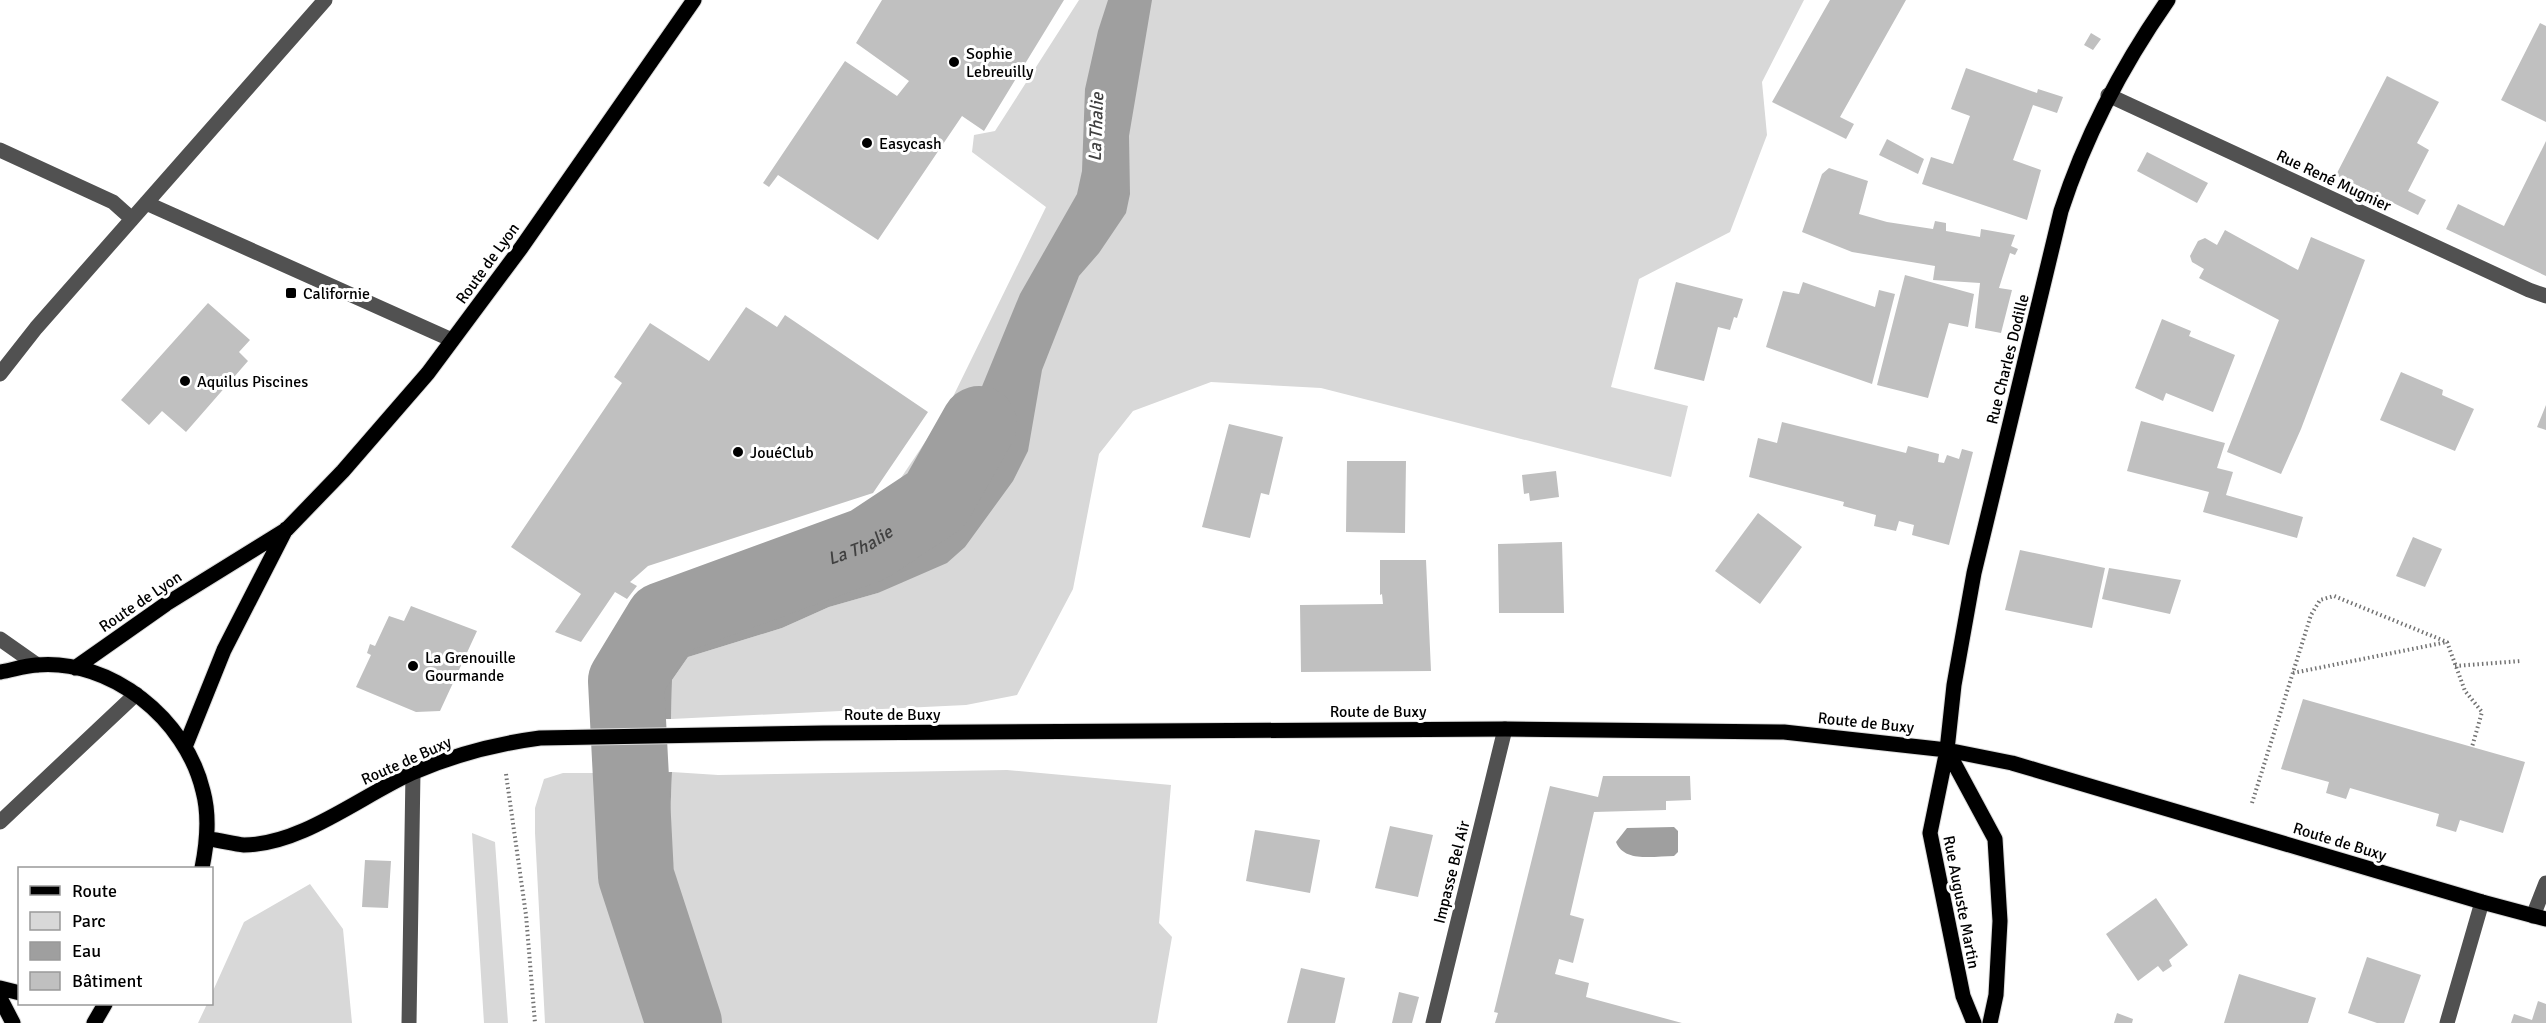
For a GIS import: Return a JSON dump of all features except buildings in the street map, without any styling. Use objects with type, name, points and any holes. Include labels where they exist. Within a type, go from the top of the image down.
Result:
[{"type":"main road","name":"Route de Lyon","points":[[75,668],[166,604],[287,529],[343,471],[428,373],[521,248],[694,0]]},
{"type":"main road","name":"Rue Charles Dodille","points":[[1947,750],[1954,685],[1974,573],[2061,211],[2077,160],[2108,95],[2139,41],[2168,0]]},
{"type":"main road","name":"Route de Lyon","points":[[185,747],[224,650],[287,529]]},
{"type":"main road","points":[[0,672],[37,664],[75,668],[107,678],[136,694],[164,718],[185,747],[203,791],[208,838],[202,867]]},
{"type":"main road","name":"Route de Buxy","points":[[208,838],[244,845],[273,841],[302,830],[413,772],[500,744],[540,738],[823,733],[1505,729],[1784,732],[1947,750],[2023,766],[2482,903],[2540,917]]},
{"type":"main road","name":"Rue Auguste Martin","points":[[1947,750],[1930,833],[1963,996],[1974,1023]]},
{"type":"main road","name":"Rue Auguste Martin","points":[[1947,750],[1995,839],[2000,921],[1996,995],[1990,1023]]},
{"type":"main road","points":[[0,988],[18,992]]},
{"type":"main road","points":[[0,998],[13,1023]]},
{"type":"main road","points":[[94,1023],[104,1005]]},
{"type":"street","points":[[1,371],[36,328],[325,0]]},
{"type":"street","name":"Rue René Mugnier","points":[[2108,95],[2546,296]]},
{"type":"street","points":[[0,150],[113,202],[132,219]]},
{"type":"street","points":[[146,203],[452,340]]},
{"type":"street","points":[[0,639],[37,664]]},
{"type":"street","points":[[0,822],[136,694]]},
{"type":"street","name":"Impasse Bel Air","points":[[1433,1023],[1505,729]]},
{"type":"street","points":[[409,1023],[413,772]]},
{"type":"street","points":[[2540,917],[2546,883]]},
{"type":"street","points":[[2447,1023],[2482,903]]},
{"type":"path","points":[[2244,831],[2261,769],[2311,615],[2320,600],[2334,596],[2447,642]]},
{"type":"path","points":[[2447,642],[2465,691],[2482,712],[2472,747]]},
{"type":"path","points":[[2292,674],[2447,642]]},
{"type":"path","points":[[2454,666],[2521,661]]},
{"type":"path","points":[[500,744],[514,814],[536,1023]]},
{"type":"green space","points":[[1079,0],[1804,0],[1762,82],[1767,135],[1730,232],[1639,279],[1611,387],[1688,406],[1671,477],[1321,388],[1211,382],[1133,411],[1099,454],[1073,589],[1017,695],[966,705],[671,719],[672,680],[688,657],[782,628],[829,607],[878,593],[964,546],[880,509],[946,411],[1046,207],[972,152],[974,135],[995,131]]},
{"type":"green space","points":[[1007,770],[1171,785],[1159,923],[1172,937],[1157,1023],[717,1023],[675,901],[668,869],[672,772],[718,775]]},
{"type":"green space","points":[[563,773],[594,773],[601,836],[633,937],[665,1023],[545,1023],[535,808],[544,779]]},
{"type":"green space","points":[[472,833],[495,842],[508,1023],[484,1023]]},
{"type":"green space","points":[[310,884],[343,929],[352,1023],[198,1023],[207,1005],[213,1005],[213,991],[244,922]]},
{"type":"water","points":[[1108,0],[1152,0],[1129,136],[1130,194],[1126,213],[1099,253],[1079,276],[1042,370],[1028,451],[1013,481],[965,547],[947,563],[878,593],[829,607],[782,628],[688,657],[672,680],[671,719],[610,719],[613,662],[618,650],[641,632],[719,598],[826,559],[866,548],[907,524],[941,485],[968,429],[976,401],[1020,294],[1077,194],[1082,171],[1085,89],[1098,31]]},
{"type":"water","points":[[672,772],[668,869],[675,901],[717,1023],[665,1023],[633,937],[601,836],[594,773]]},
{"type":"water","points":[[1674,827],[1678,831],[1678,852],[1674,856],[1633,856],[1620,849],[1616,842],[1627,828]]},
{"type":"waterway","name":"La Thalie","points":[[684,1023],[636,876],[626,681],[663,620],[868,545],[936,500],[979,424]]},
{"type":"place","name":"Sophie Lebreuilly","points":[[954,62]]},
{"type":"place","name":"Easycash","points":[[867,143]]},
{"type":"place","name":"Californie","points":[[291,293]]},
{"type":"place","name":"Aquilus Piscines","points":[[185,381]]},
{"type":"place","name":"JouéClub","points":[[738,452]]},
{"type":"place","name":"La Grenouille Gourmande","points":[[413,666]]}]
